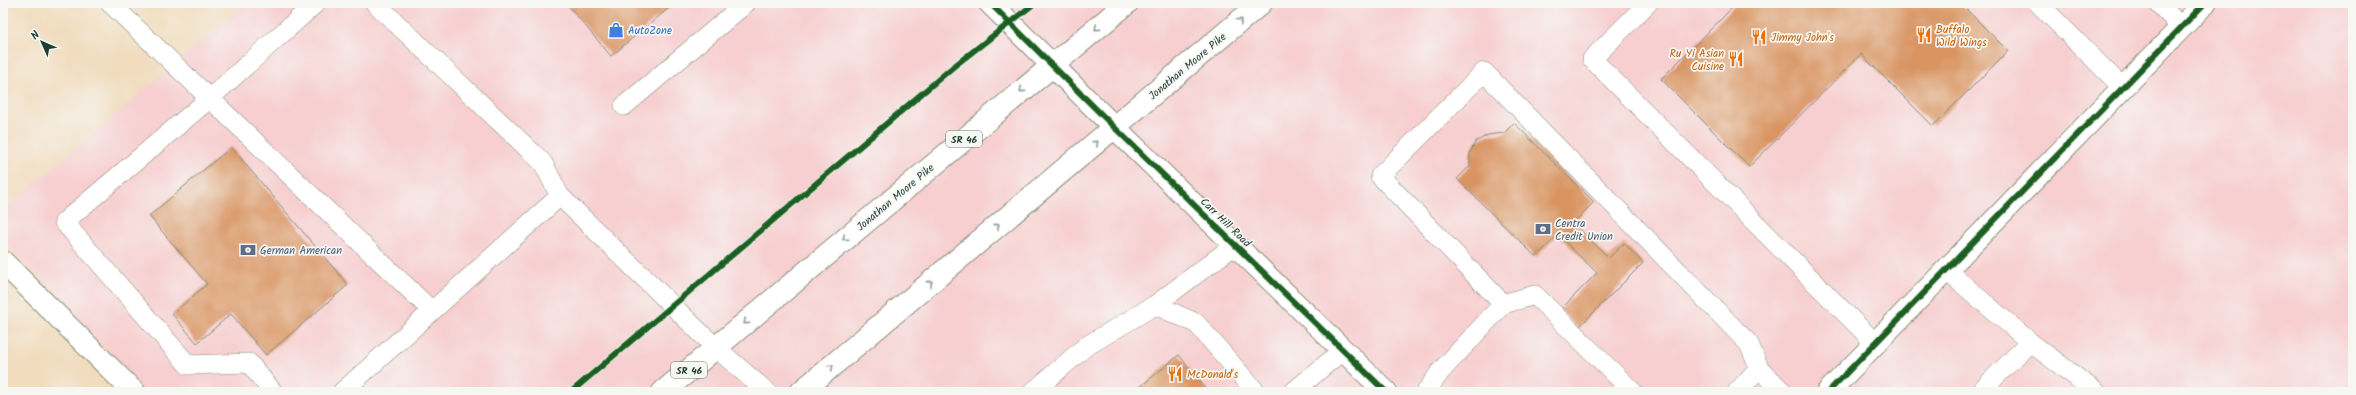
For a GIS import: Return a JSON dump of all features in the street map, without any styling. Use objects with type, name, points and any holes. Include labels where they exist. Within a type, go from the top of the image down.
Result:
[{"type":"main road","name":"Carr Hill Road","points":[[990,3],[1114,127],[1386,392]]},
{"type":"main road","name":"Jonathan Moore Pike","points":[[663,392],[1052,65],[1128,3]]},
{"type":"main road","name":"Jonathan Moore Pike","points":[[801,392],[1261,3]]},
{"type":"main road","points":[[1828,392],[2205,3]]},
{"type":"main road","points":[[3,262],[134,392]]},
{"type":"lane","points":[[110,3],[432,311]]},
{"type":"lane","points":[[273,392],[249,363],[188,365],[64,222],[209,98],[316,3]]},
{"type":"lane","points":[[375,3],[543,163],[560,196],[715,347],[767,392]]},
{"type":"lane","points":[[624,106],[746,3]]},
{"type":"lane","points":[[1648,3],[1592,59],[1875,343]]},
{"type":"lane","points":[[2038,3],[2122,87]]},
{"type":"lane","points":[[2158,3],[2181,27]]},
{"type":"lane","points":[[1503,304],[1380,176],[1484,72],[1749,344],[1759,368],[1783,392]]},
{"type":"lane","points":[[342,392],[560,196]]},
{"type":"lane","points":[[1034,392],[1085,348],[1155,305],[1235,245]]},
{"type":"lane","points":[[1946,270],[2030,342],[2096,392]]},
{"type":"lane","points":[[1426,392],[1440,372],[1503,304],[1535,296],[1633,392]]},
{"type":"lane","points":[[1155,305],[1196,323],[1256,392]]},
{"type":"lane","points":[[1980,392],[2030,342]]},
{"type":"lane","points":[[1293,392],[1343,350]]},
{"type":"lane","points":[[1737,392],[1759,368]]},
{"type":"shaded area","points":[[247,3],[2353,3],[2353,392],[130,392],[138,384],[3,240],[3,210]]},
{"type":"building","name":"AutoZone","points":[[566,3],[675,3],[611,56]]},
{"type":"building","points":[[1737,3],[1960,3],[2008,51],[1933,126],[1861,54],[1749,167],[1661,79]]},
{"type":"building","name":"Centra Credit Union","points":[[1514,123],[1594,202],[1573,223],[1609,258],[1624,243],[1643,263],[1578,328],[1560,310],[1597,273],[1558,235],[1536,257],[1457,179],[1470,166],[1470,153],[1475,142],[1488,135],[1504,133]]},
{"type":"building","name":"German American","points":[[231,147],[348,285],[266,355],[231,314],[197,343],[172,314],[207,284],[149,216]]},
{"type":"building","name":"McDonald's","points":[[1179,355],[1208,392],[1134,392]]},
{"type":"cycle path","points":[[990,3],[1114,127],[1386,392]]},
{"type":"cycle path","points":[[571,392],[953,67],[1035,3]]},
{"type":"cycle path","points":[[1828,392],[2205,3]]},
{"type":"place","name":"AutoZone","points":[[616,30]]},
{"type":"place","name":"Buffalo Wild Wings","points":[[1924,35]]},
{"type":"place","name":"Jimmy John's","points":[[1759,37]]},
{"type":"place","name":"Ru Yi Asian Cuisine","points":[[1736,59]]},
{"type":"place","name":"Centra Credit Union","points":[[1543,229]]},
{"type":"place","name":"German American","points":[[248,250]]},
{"type":"place","name":"McDonald's","points":[[1175,374]]}]
